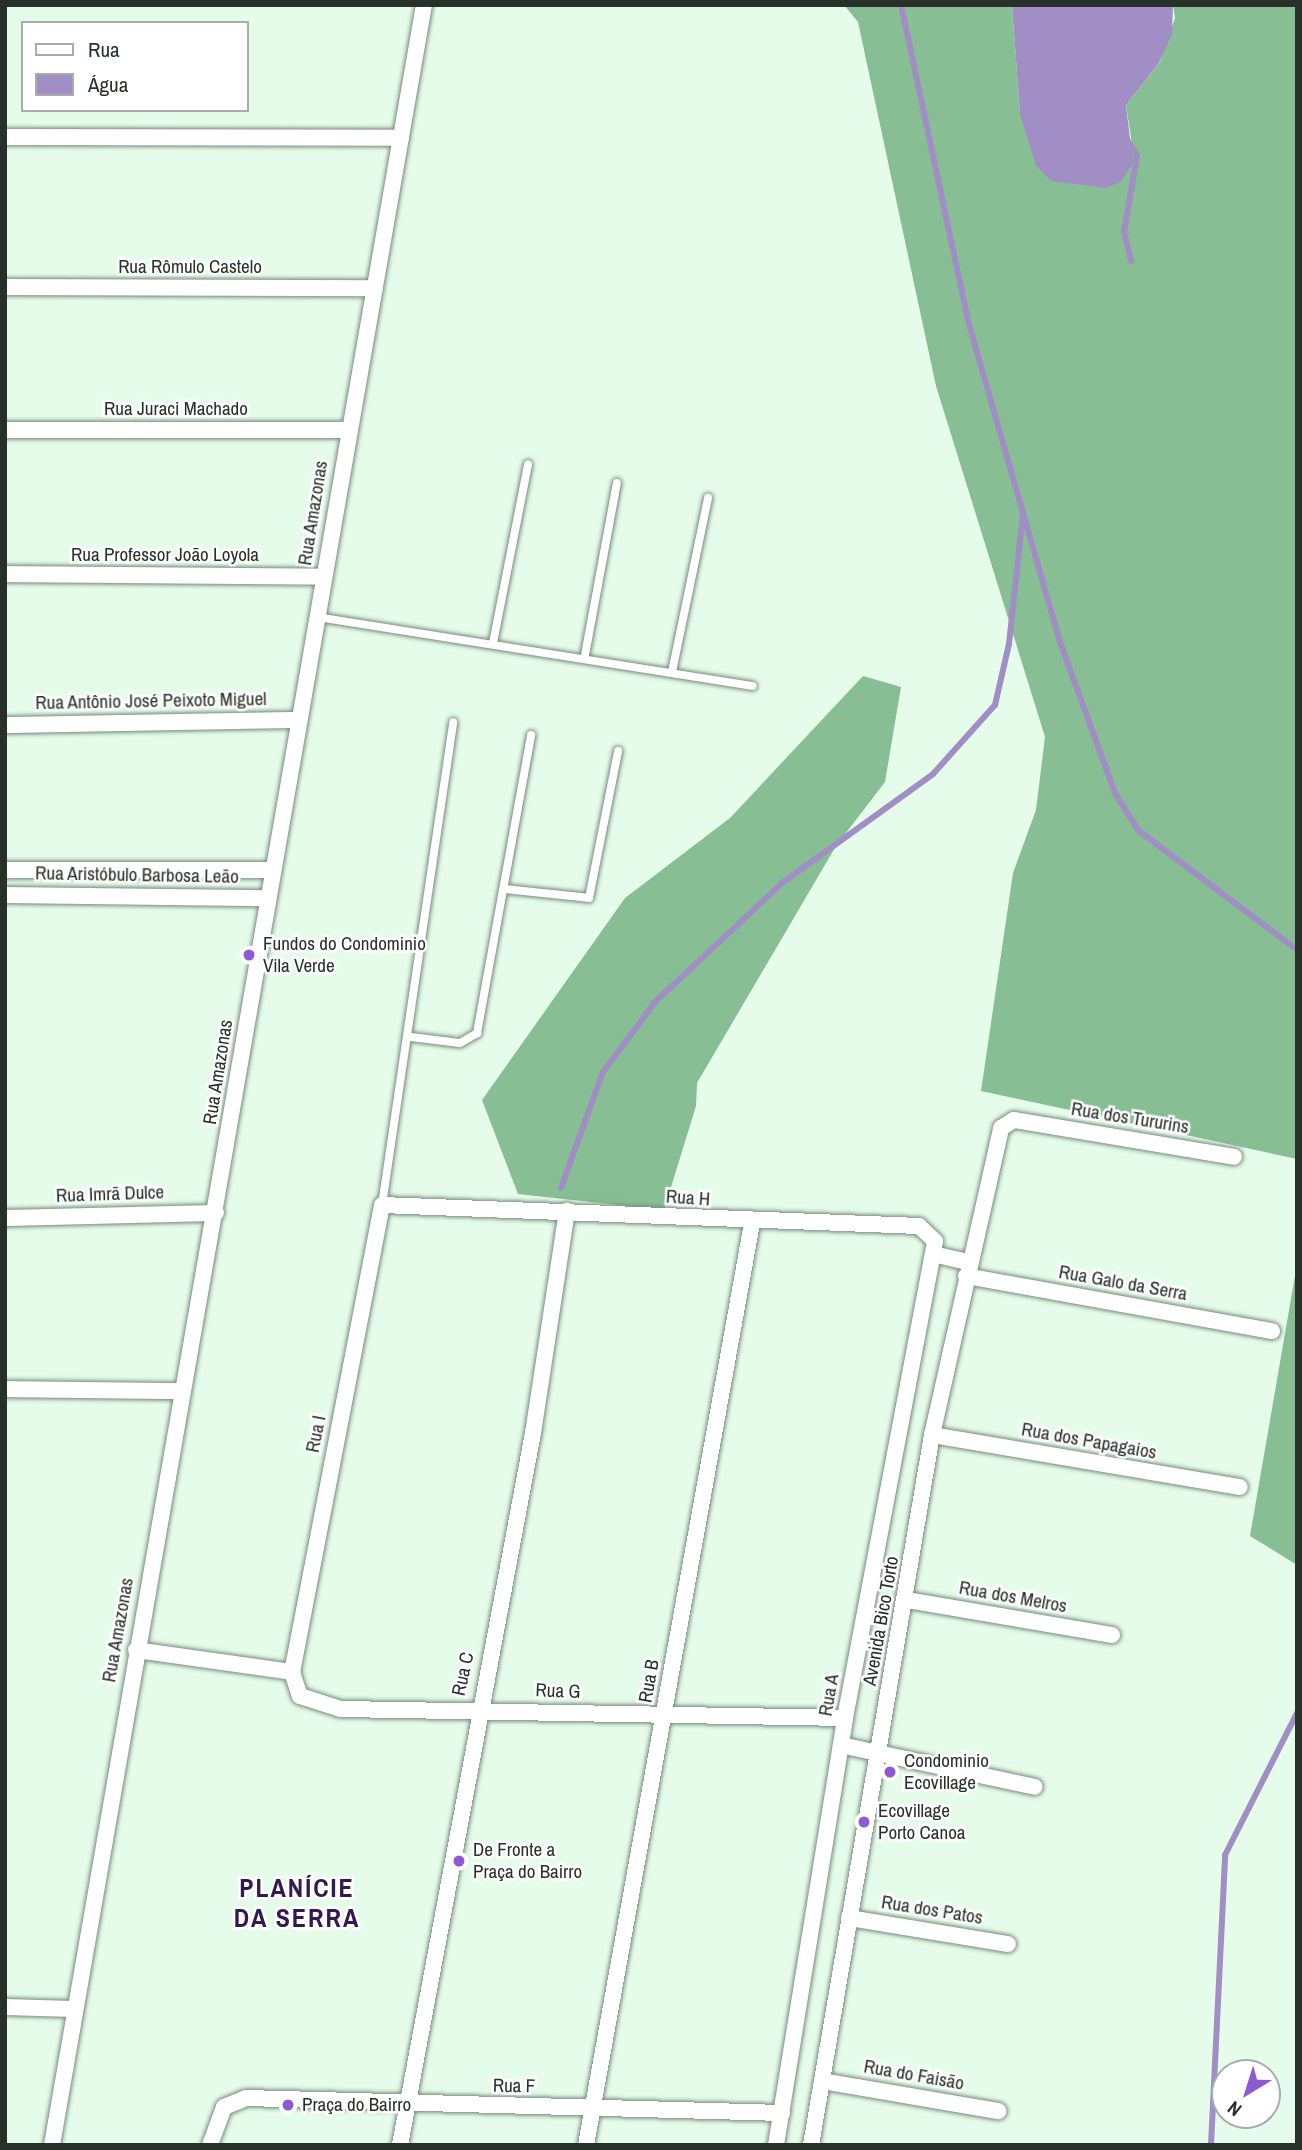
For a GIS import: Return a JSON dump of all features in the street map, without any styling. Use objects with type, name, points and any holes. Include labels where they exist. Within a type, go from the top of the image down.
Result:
[{"type":"street","name":"Rua Amazonas","points":[[52,2145],[180,1391],[215,1213],[347,430],[375,288],[424,5]]},
{"type":"street","points":[[5,136],[401,138]]},
{"type":"street","name":"Rua Rômulo Castelo","points":[[5,287],[375,288]]},
{"type":"street","name":"Rua Juraci Machado","points":[[5,430],[347,430]]},
{"type":"street","name":"Rua Professor João Loyola","points":[[5,574],[324,577]]},
{"type":"street","name":"Rua Antônio José Peixoto Miguel","points":[[5,724],[297,720]]},
{"type":"street","points":[[5,870],[272,870]]},
{"type":"street","name":"Rua Aristóbulo Barbosa Leão","points":[[5,895],[268,898]]},
{"type":"street","name":"Rua dos Tururins","points":[[1020,1121],[1234,1157]]},
{"type":"street","name":"Avenida Bico Torto","points":[[811,2145],[932,1435],[967,1269],[1001,1128],[1020,1121]]},
{"type":"street","name":"Rua H","points":[[382,1205],[752,1223],[919,1226],[933,1236],[933,1254]]},
{"type":"street","name":"Rua I","points":[[292,1672],[382,1205]]},
{"type":"street","name":"Rua C","points":[[400,2145],[477,1710],[533,1433],[567,1212]]},
{"type":"street","name":"Rua Imrã Dulce","points":[[5,1218],[215,1213]]},
{"type":"street","name":"Rua B","points":[[586,2145],[752,1223]]},
{"type":"street","points":[[933,1254],[967,1269]]},
{"type":"street","name":"Rua A","points":[[776,2145],[845,1718],[933,1254]]},
{"type":"street","name":"Rua Galo da Serra","points":[[967,1269],[1272,1331]]},
{"type":"street","points":[[5,1389],[180,1391]]},
{"type":"street","name":"Rua dos Papagaios","points":[[932,1435],[1240,1488]]},
{"type":"street","name":"Rua dos Melros","points":[[906,1600],[1112,1635]]},
{"type":"street","points":[[136,1650],[292,1672]]},
{"type":"street","name":"Rua G","points":[[292,1672],[300,1696],[317,1706],[845,1718]]},
{"type":"street","points":[[841,1745],[1035,1787]]},
{"type":"street","name":"Rua dos Patos","points":[[849,1918],[1008,1944]]},
{"type":"street","points":[[5,2007],[74,2009]]},
{"type":"street","name":"Rua do Faisão","points":[[822,2081],[998,2111]]},
{"type":"street","name":"Rua F","points":[[210,2145],[224,2107],[246,2098],[782,2113]]},
{"type":"lane","points":[[493,643],[528,464]]},
{"type":"lane","points":[[585,655],[617,483]]},
{"type":"lane","points":[[672,672],[708,498]]},
{"type":"lane","points":[[317,617],[585,655],[752,686]]},
{"type":"lane","points":[[382,1205],[411,1037],[453,722]]},
{"type":"lane","points":[[411,1037],[460,1043],[477,1033],[531,735]]},
{"type":"lane","points":[[504,889],[589,898],[618,751]]},
{"type":"green space","points":[[844,5],[1012,5],[1020,114],[1132,144],[1126,105],[1160,62],[1175,18],[1173,5],[1297,5],[1297,1159],[981,1091],[1013,873],[1036,810],[1045,737],[936,386],[858,22]]},
{"type":"green space","points":[[863,676],[901,687],[885,782],[836,846],[697,1083],[696,1106],[664,1210],[518,1194],[482,1100],[625,898],[730,818]]},
{"type":"green space","points":[[1297,1264],[1297,1565],[1250,1536]]},
{"type":"water","points":[[1012,5],[1173,5],[1172,34],[1159,63],[1126,105],[1133,163],[1121,182],[1106,188],[1051,181],[1036,166],[1020,114]]},
{"type":"waterway","points":[[901,5],[968,321],[1060,642],[1115,793],[1138,830],[1297,950]]},
{"type":"waterway","points":[[1127,139],[1137,156],[1124,232],[1131,261]]},
{"type":"waterway","points":[[561,1188],[603,1072],[655,1002],[782,883],[933,774],[995,705],[1009,644],[1023,512]]},
{"type":"waterway","points":[[1211,2145],[1225,1855],[1297,1713]]},
{"type":"place","name":"Fundos do Condominio Vila Verde","points":[[249,955]]},
{"type":"place","name":"Condominio Ecovillage","points":[[890,1772]]},
{"type":"place","name":"Ecovillage Porto Canoa","points":[[864,1822]]},
{"type":"place","name":"De Fronte a Praça do Bairro","points":[[459,1861]]},
{"type":"place","name":"Praça do Bairro","points":[[288,2105]]},
{"type":"district","name":"PLANÍCIE DA SERRA","points":[[297,1903]]}]
